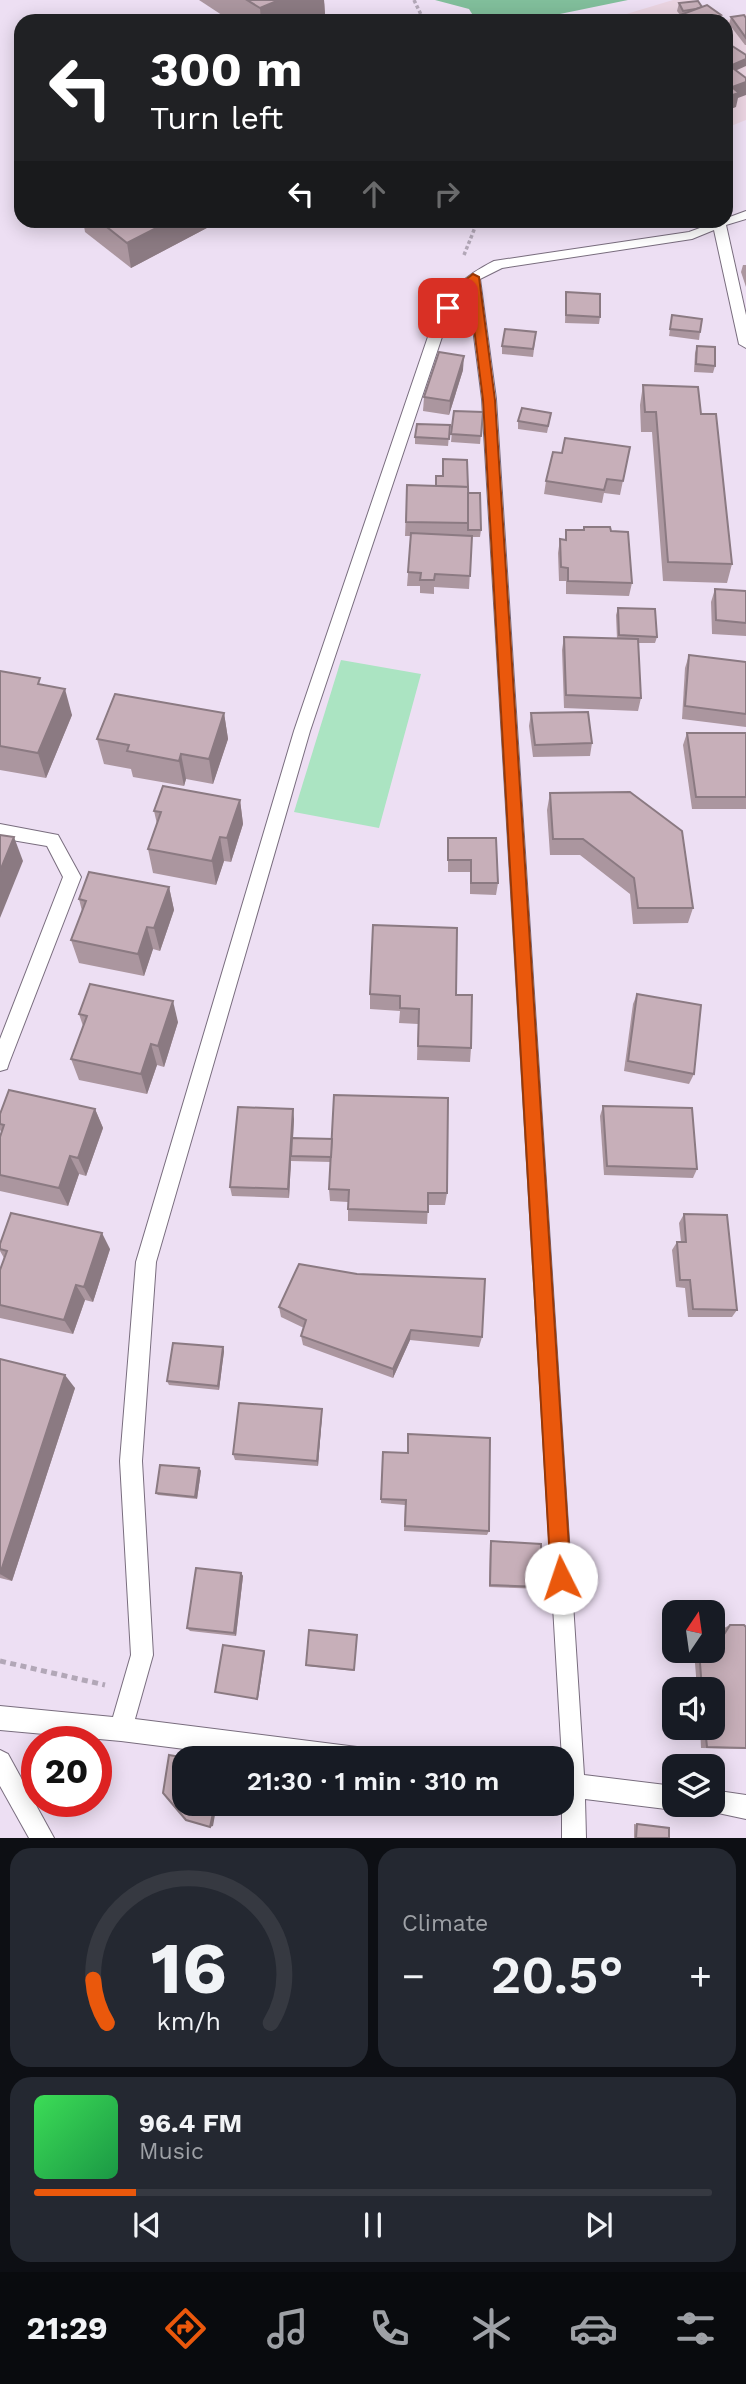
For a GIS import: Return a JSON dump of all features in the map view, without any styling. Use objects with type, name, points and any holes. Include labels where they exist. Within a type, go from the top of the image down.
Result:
[{"type":"lane","points":[[121,1729],[142,1655],[131,1461],[146,1262],[302,732],[440,322],[455,294],[473,277],[499,264],[692,235],[708,228]]},
{"type":"lane","points":[[725,228],[746,344]]},
{"type":"lane","points":[[473,277],[489,400],[571,1746]]},
{"type":"lane","points":[[0,831],[52,840],[72,877],[0,1063]]},
{"type":"lane","points":[[0,1718],[121,1729],[255,1746]]},
{"type":"lane","points":[[0,1762],[42,1838]]},
{"type":"lane","points":[[574,1785],[662,1796]]},
{"type":"lane","points":[[725,1804],[746,1807]]},
{"type":"lane","points":[[571,1816],[574,1838]]},
{"type":"path","points":[[0,1661],[132,1692]]},
{"type":"shaded area","points":[[673,0],[693,0],[717,14],[626,14]]},
{"type":"shaded area","points":[[746,14],[746,120],[733,125],[733,18]]},
{"type":"green space","points":[[435,0],[628,0],[560,14],[472,14],[469,9]]},
{"type":"green space","points":[[341,660],[421,674],[379,828],[294,812]]},
{"type":"building","points":[[247,0],[279,0],[260,8]]},
{"type":"building","points":[[698,1],[702,7],[683,11],[679,3]]},
{"type":"building","points":[[707,5],[720,14],[683,14]]},
{"type":"building","points":[[744,15],[746,18],[746,38],[733,20],[733,17]]},
{"type":"building","points":[[733,47],[746,55],[746,59],[733,65]]},
{"type":"building","points":[[733,68],[746,78],[746,82],[733,87]]},
{"type":"building","points":[[108,228],[156,228],[127,243]]},
{"type":"building","points":[[566,292],[600,294],[600,317],[566,315]]},
{"type":"building","points":[[672,315],[702,319],[700,332],[670,329]]},
{"type":"building","points":[[505,329],[536,332],[533,349],[502,346]]},
{"type":"building","points":[[697,346],[715,347],[715,366],[696,364]]},
{"type":"building","points":[[439,352],[464,356],[450,401],[424,397]]},
{"type":"building","points":[[643,385],[698,387],[701,414],[716,414],[732,564],[668,562],[656,412],[645,412]]},
{"type":"building","points":[[522,408],[551,413],[548,426],[518,421]]},
{"type":"building","points":[[454,411],[483,412],[481,436],[451,434]]},
{"type":"building","points":[[417,424],[450,425],[449,439],[415,437]]},
{"type":"building","points":[[565,438],[630,447],[623,481],[607,479],[604,490],[546,481],[553,452],[562,453]]},
{"type":"building","points":[[443,459],[467,460],[468,487],[436,486],[436,476],[443,476]]},
{"type":"building","points":[[407,485],[468,487],[469,523],[406,522]]},
{"type":"building","points":[[468,493],[480,493],[481,530],[468,530]]},
{"type":"building","points":[[584,527],[610,527],[611,531],[628,532],[632,583],[568,581],[568,568],[561,567],[560,539],[566,540],[566,530],[584,530]]},
{"type":"building","points":[[411,533],[472,536],[470,576],[435,574],[434,580],[420,580],[421,573],[408,572]]},
{"type":"building","points":[[715,589],[746,591],[746,623],[716,620]]},
{"type":"building","points":[[618,608],[655,609],[657,637],[619,635]]},
{"type":"building","points":[[564,637],[638,639],[641,698],[566,695]]},
{"type":"building","points":[[689,655],[746,662],[746,714],[685,706]]},
{"type":"building","points":[[0,671],[40,678],[38,684],[65,689],[38,753],[0,746]]},
{"type":"building","points":[[115,694],[224,713],[209,759],[181,754],[179,761],[127,751],[129,745],[97,739]]},
{"type":"building","points":[[588,712],[592,743],[535,745],[531,713]]},
{"type":"building","points":[[687,733],[746,733],[746,797],[696,797]]},
{"type":"building","points":[[163,786],[240,800],[227,838],[220,837],[212,861],[148,849],[161,812],[154,811]]},
{"type":"building","points":[[630,792],[682,831],[693,908],[638,908],[634,878],[583,839],[553,839],[550,793]]},
{"type":"building","points":[[0,835],[14,837],[0,871]]},
{"type":"building","points":[[448,838],[496,838],[498,883],[471,883],[471,860],[448,860]]},
{"type":"building","points":[[89,872],[169,887],[154,928],[147,927],[138,954],[71,940],[86,901],[79,899]]},
{"type":"building","points":[[373,925],[457,928],[456,995],[472,995],[471,1048],[418,1046],[419,1009],[400,1008],[400,996],[370,994]]},
{"type":"building","points":[[90,984],[173,1001],[158,1046],[151,1044],[141,1074],[71,1059],[87,1016],[79,1014]]},
{"type":"building","points":[[637,994],[701,1005],[694,1074],[628,1061]]},
{"type":"building","points":[[9,1090],[95,1109],[78,1158],[70,1156],[59,1188],[0,1175],[0,1137],[4,1125],[0,1124],[0,1114]]},
{"type":"building","points":[[334,1095],[448,1098],[447,1193],[428,1193],[428,1212],[348,1209],[349,1190],[329,1189]]},
{"type":"building","points":[[603,1106],[692,1108],[697,1169],[607,1166]]},
{"type":"building","points":[[238,1107],[293,1109],[288,1189],[230,1187]]},
{"type":"building","points":[[292,1138],[332,1139],[331,1157],[291,1156]]},
{"type":"building","points":[[11,1213],[102,1233],[84,1287],[76,1285],[64,1320],[0,1305],[0,1270],[7,1251],[0,1249],[0,1244]]},
{"type":"building","points":[[684,1214],[727,1215],[737,1310],[693,1309],[690,1280],[680,1280],[677,1242],[686,1242]]},
{"type":"building","points":[[299,1264],[357,1274],[485,1279],[482,1337],[411,1330],[393,1369],[301,1336],[306,1320],[279,1307]]},
{"type":"building","points":[[173,1343],[223,1347],[218,1386],[167,1381]]},
{"type":"building","points":[[0,1359],[65,1375],[0,1574]]},
{"type":"building","points":[[239,1403],[322,1409],[317,1461],[233,1454]]},
{"type":"building","points":[[408,1434],[490,1438],[489,1531],[405,1526],[406,1500],[381,1499],[383,1452],[408,1453]]},
{"type":"building","points":[[160,1465],[199,1468],[195,1497],[156,1493]]},
{"type":"building","points":[[491,1541],[541,1544],[542,1587],[490,1585]]},
{"type":"building","points":[[196,1568],[241,1573],[234,1633],[187,1628]]},
{"type":"building","points":[[730,1625],[746,1627],[746,1748],[707,1747],[706,1740],[725,1740],[725,1677],[701,1677],[700,1663],[725,1663],[725,1633]]},
{"type":"building","points":[[309,1630],[357,1635],[354,1670],[306,1665]]},
{"type":"building","points":[[223,1645],[264,1651],[257,1699],[215,1692]]},
{"type":"building","points":[[169,1755],[172,1756],[172,1804],[163,1793]]},
{"type":"building","points":[[183,1816],[212,1816],[210,1827],[186,1820]]},
{"type":"building","points":[[637,1824],[669,1828],[669,1838],[636,1838]]},
{"type":"route","points":[[448,308],[455,294],[473,277],[489,400],[561,1578]]}]
